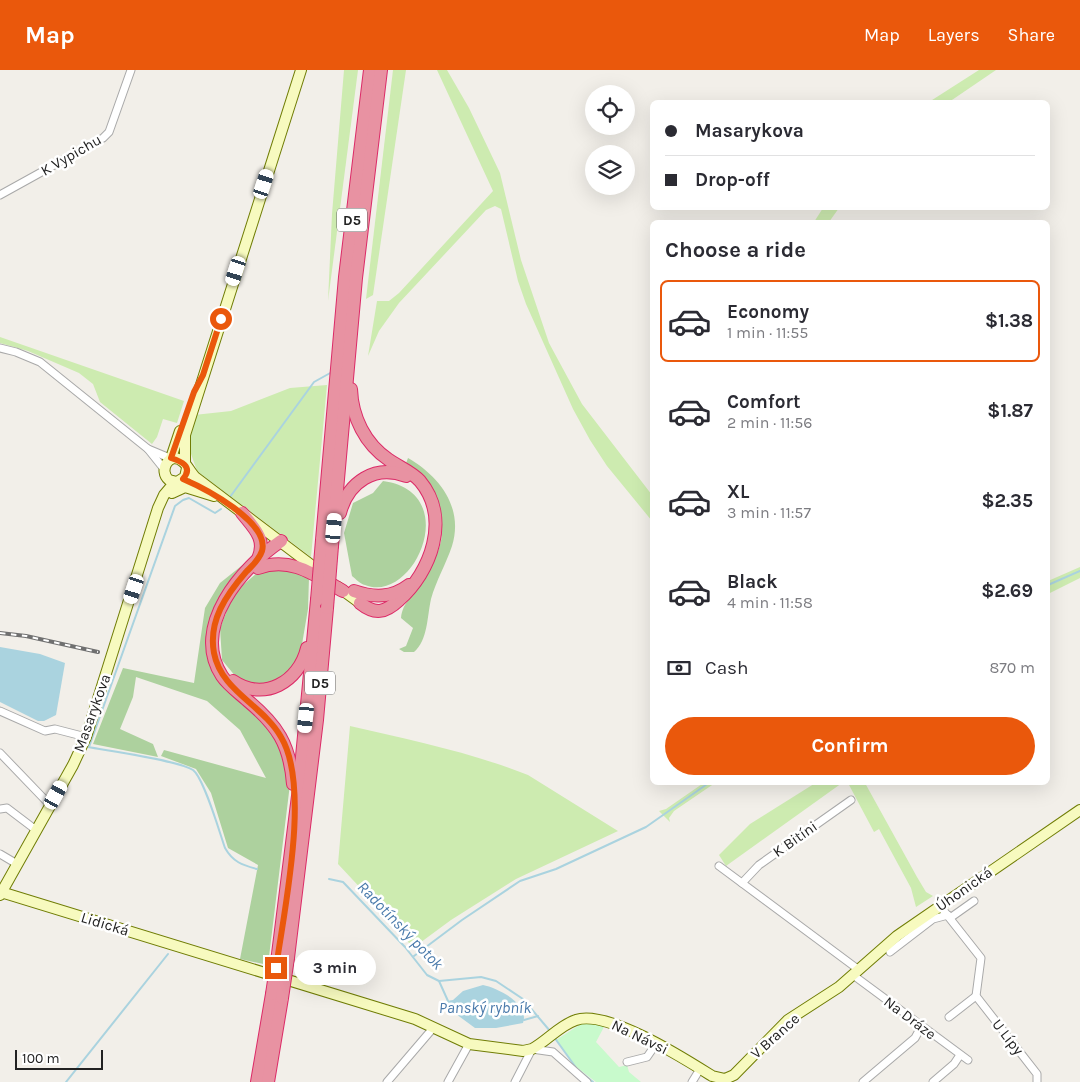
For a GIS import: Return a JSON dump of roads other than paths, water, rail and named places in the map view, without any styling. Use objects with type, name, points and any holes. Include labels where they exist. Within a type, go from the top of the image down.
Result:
[{"type":"highway","name":"D5","points":[[268,1082],[277,996],[317,720],[322,604],[345,277],[370,70]]},
{"type":"highway","name":"D5","points":[[327,543],[369,157],[382,70]]},
{"type":"highway","points":[[350,344],[351,394],[360,426],[377,450],[417,478],[434,508],[435,532],[425,566],[412,587],[389,609],[374,612],[360,604]]},
{"type":"highway","points":[[327,543],[343,501],[353,486],[366,477],[379,472],[396,472],[412,479],[427,493]]},
{"type":"highway","points":[[242,513],[261,538],[262,548],[258,563]]},
{"type":"highway","points":[[281,542],[274,555],[258,563],[237,583],[224,600],[215,622],[212,639],[216,662],[224,679],[269,721],[284,742],[292,766],[295,821]]},
{"type":"highway","points":[[258,563],[291,565],[348,591],[375,596],[394,593],[409,585],[425,566]]},
{"type":"highway","name":"D5","points":[[283,956],[295,821],[322,604]]},
{"type":"highway","points":[[216,662],[232,680],[251,689],[269,689],[286,682],[298,671],[322,604]]},
{"type":"highway","name":"D5","points":[[257,1082],[277,996]]},
{"type":"main road","points":[[186,466],[185,435],[301,70]]},
{"type":"main road","points":[[203,375],[194,392],[177,442],[166,463],[164,472],[179,481],[224,500]]},
{"type":"main road","points":[[169,457],[179,459],[224,500],[348,591],[360,604]]},
{"type":"main road","name":"Masarykova","points":[[1,893],[86,737],[162,499],[179,481],[186,466]]},
{"type":"main road","name":"Masarykova","points":[[146,548],[149,524],[164,472]]},
{"type":"main road","points":[[146,548],[164,502],[174,491],[185,487],[208,493]]},
{"type":"main road","name":"Úhonická","points":[[856,972],[897,936],[1080,810]]},
{"type":"main road","name":"Lidická","points":[[1,893],[416,1019],[469,1044],[497,1050],[524,1052],[532,1050]]},
{"type":"main road","name":"V Brance","points":[[722,1080],[734,1075],[788,1020],[823,999],[856,972]]},
{"type":"main road","name":"Na Návsi","points":[[532,1050],[560,1029],[576,1020],[594,1018],[607,1020],[722,1080]]},
{"type":"street","name":"K Vypichu","points":[[0,195],[109,132],[131,70]]},
{"type":"street","points":[[0,348],[16,352],[40,362],[148,449],[164,472]]},
{"type":"street","points":[[148,449],[169,457]]},
{"type":"street","points":[[0,711],[45,731],[55,729],[86,737]]},
{"type":"street","points":[[0,753],[50,805]]},
{"type":"street","name":"K Bitíni","points":[[742,883],[759,865],[851,800]]},
{"type":"street","points":[[0,809],[7,808],[36,830]]},
{"type":"street","points":[[0,854],[17,864]]},
{"type":"street","name":"Na Dráze","points":[[719,866],[856,972],[921,1027],[968,1060]]},
{"type":"street","points":[[890,952],[933,919],[949,917],[974,901]]},
{"type":"street","points":[[940,906],[981,958],[982,965],[976,996],[949,1017]]},
{"type":"street","name":"U Lípy","points":[[976,996],[1037,1074],[1038,1081]]},
{"type":"street","points":[[388,1082],[434,1027]]},
{"type":"street","points":[[863,1082],[915,1038],[921,1027]]},
{"type":"street","points":[[448,1082],[469,1044]]},
{"type":"street","points":[[627,1062],[647,1057],[656,1044]]},
{"type":"street","points":[[515,1082],[532,1050],[553,1052],[587,1082]]},
{"type":"street","points":[[933,1082],[954,1064],[960,1055]]},
{"type":"street","points":[[692,1082],[700,1069]]},
{"type":"water","points":[[0,647],[40,654],[65,663],[56,715],[44,721],[38,721],[0,702]]},
{"type":"water","name":"Panský rybník","points":[[483,985],[504,993],[517,1003],[522,1009],[523,1023],[496,1028],[475,1028],[445,1006],[447,1001],[453,1000],[463,991]]},
{"type":"waterway","points":[[230,497],[314,382],[332,372]]},
{"type":"waterway","points":[[89,747],[175,506],[189,498],[215,513],[221,509]]},
{"type":"waterway","points":[[1050,584],[1080,571]]},
{"type":"waterway","name":"Radotínský potok","points":[[88,747],[159,759],[193,770],[207,795],[228,853],[238,862],[257,869]]},
{"type":"waterway","points":[[414,956],[462,920],[520,881],[556,869],[646,827],[706,785]]},
{"type":"waterway","name":"Radotínský potok","points":[[329,879],[343,882],[405,947],[427,975],[439,981],[481,977],[496,981],[523,999],[550,1031]]},
{"type":"waterway","points":[[66,1082],[168,954]]},
{"type":"waterway","points":[[439,981],[448,1001]]},
{"type":"waterway","points":[[524,1020],[538,1016]]},
{"type":"waterway","name":"Radotínský potok","points":[[554,1037],[577,1069],[593,1082]]},
{"type":"railway","points":[[0,633],[26,636],[98,652]]}]
